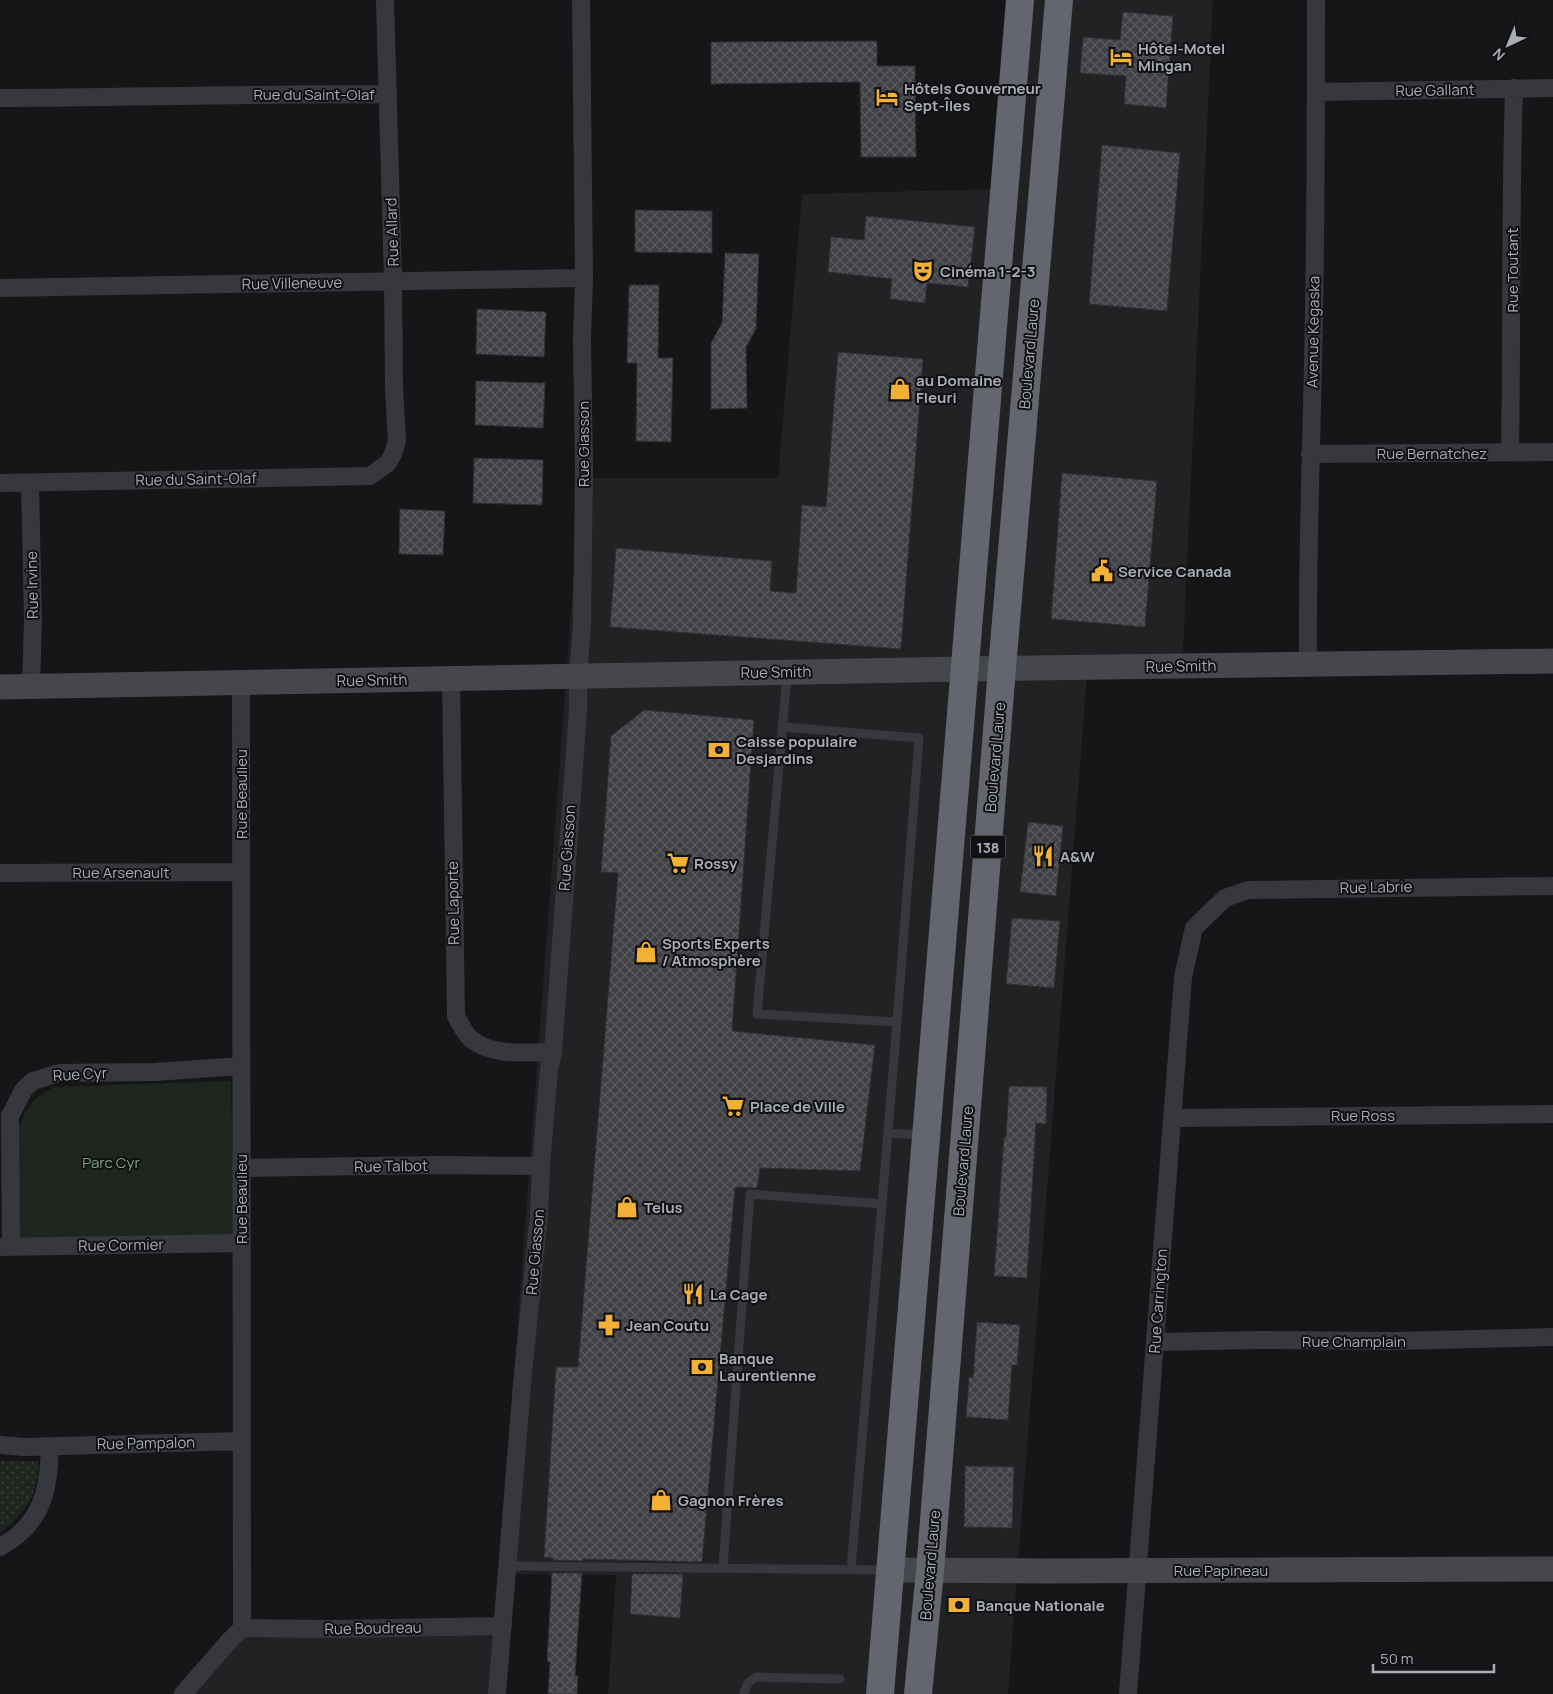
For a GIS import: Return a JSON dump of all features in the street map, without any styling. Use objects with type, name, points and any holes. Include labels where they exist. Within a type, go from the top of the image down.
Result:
[{"type":"highway","name":"138","points":[[880,1694],[1020,0]]},
{"type":"highway","name":"Boulevard Laure","points":[[918,1694],[930,1571],[1002,668],[1059,0]]},
{"type":"street","name":"Rue Allard","points":[[385,0],[394,387],[397,441],[388,463]]},
{"type":"street","name":"Rue Giasson","points":[[498,1694],[522,1384],[539,1214],[549,1069],[553,1052],[578,711],[578,676],[582,626],[584,459],[581,0]]},
{"type":"street","name":"Avenue Kegaska","points":[[1308,664],[1307,560],[1313,361],[1316,0]]},
{"type":"street","name":"Rue Toutant","points":[[1510,452],[1514,88]]},
{"type":"street","name":"Rue Gallant","points":[[1316,92],[1553,88]]},
{"type":"street","name":"Rue du Saint-Olaf","points":[[0,98],[388,94]]},
{"type":"street","name":"Rue Villeneuve","points":[[0,288],[584,278]]},
{"type":"street","name":"Rue Bernatchez","points":[[1310,454],[1553,452]]},
{"type":"street","name":"Rue du Saint-Olaf","points":[[0,483],[370,476],[388,463]]},
{"type":"street","name":"Rue Irvine","points":[[30,483],[33,621],[31,686]]},
{"type":"street","name":"Rue Smith","points":[[0,687],[1002,668],[1553,661]]},
{"type":"street","name":"Rue Laporte","points":[[450,678],[456,1016],[471,1039],[484,1046],[503,1052],[553,1052]]},
{"type":"street","name":"Rue Beaulieu","points":[[241,682],[242,1628]]},
{"type":"street","name":"Rue Arsenault","points":[[0,873],[241,872]]},
{"type":"street","name":"Rue Labrie","points":[[1208,915],[1225,898],[1248,890],[1553,886]]},
{"type":"street","name":"Rue Carrington","points":[[1128,1694],[1183,978],[1194,928],[1208,915]]},
{"type":"street","name":"Rue Cyr","points":[[6,1247],[10,1116],[24,1089],[33,1081],[59,1073],[155,1072],[241,1066]]},
{"type":"street","name":"Rue Ross","points":[[1173,1118],[1553,1114]]},
{"type":"street","name":"Rue Talbot","points":[[242,1168],[436,1165],[541,1166]]},
{"type":"street","name":"Rue Cormier","points":[[6,1247],[242,1243]]},
{"type":"street","name":"Rue Champlain","points":[[1155,1342],[1259,1340],[1406,1341],[1553,1337]]},
{"type":"street","name":"Rue Pampalon","points":[[0,1445],[50,1446],[242,1441]]},
{"type":"street","points":[[0,1547],[20,1534],[40,1509],[45,1497],[50,1463],[50,1446]]},
{"type":"street","name":"Rue Papineau","points":[[890,1570],[1553,1569]]},
{"type":"street","name":"Rue Boudreau","points":[[242,1628],[333,1629],[503,1626]]},
{"type":"street","points":[[183,1694],[242,1628]]},
{"type":"lane","points":[[787,672],[757,1014],[897,1022]]},
{"type":"lane","points":[[782,727],[919,738],[851,1569]]},
{"type":"lane","points":[[888,1133],[925,1135]]},
{"type":"lane","points":[[723,1568],[750,1194],[882,1204]]},
{"type":"lane","points":[[507,1566],[890,1570]]},
{"type":"lane","points":[[743,1694],[748,1683],[756,1677],[840,1679]]},
{"type":"shaded area","points":[[1020,0],[1213,0],[1182,674],[1087,676],[1008,1694],[608,1694],[616,1575],[499,1574],[581,478],[778,478],[802,194],[1004,189]]},
{"type":"shaded area","points":[[498,1632],[492,1694],[193,1694],[247,1634]]},
{"type":"green space","name":"Parc Cyr","points":[[231,1081],[234,1236],[19,1241],[17,1134],[24,1114],[36,1098],[53,1087]]},
{"type":"green space","points":[[0,1461],[38,1461],[36,1484],[29,1502],[17,1518],[0,1533]]},
{"type":"building","points":[[1123,12],[1173,16],[1166,108],[1124,104],[1126,76],[1080,73],[1083,37],[1120,40]]},
{"type":"building","points":[[877,41],[877,66],[915,66],[916,157],[861,157],[860,82],[711,84],[711,42]]},
{"type":"building","points":[[1102,145],[1180,153],[1167,311],[1089,304]]},
{"type":"building","points":[[635,210],[712,211],[712,253],[635,252]]},
{"type":"building","points":[[866,216],[975,227],[968,287],[927,283],[925,303],[890,299],[892,279],[828,272],[831,237],[864,240]]},
{"type":"building","points":[[725,253],[759,254],[756,329],[746,347],[747,408],[711,409],[711,343],[722,323]]},
{"type":"building","points":[[629,285],[659,285],[658,358],[673,358],[671,442],[636,441],[637,363],[627,363]]},
{"type":"building","points":[[477,309],[546,312],[544,357],[476,354]]},
{"type":"building","points":[[838,352],[923,359],[901,649],[610,627],[616,548],[772,561],[770,591],[796,593],[802,505],[826,507]]},
{"type":"building","points":[[476,381],[545,383],[543,428],[475,425]]},
{"type":"building","points":[[474,458],[543,460],[542,505],[473,503]]},
{"type":"building","points":[[1062,473],[1157,481],[1145,627],[1051,619]]},
{"type":"building","points":[[400,509],[445,511],[443,555],[399,554]]},
{"type":"building","name":"Place de Ville","points":[[644,710],[754,720],[732,1031],[875,1045],[860,1171],[760,1168],[757,1188],[735,1187],[702,1562],[553,1560],[553,1558],[544,1557],[556,1367],[578,1367],[618,873],[601,872],[611,736]]},
{"type":"building","points":[[1028,822],[1063,826],[1056,896],[1020,892]]},
{"type":"building","points":[[1012,918],[1060,921],[1054,988],[1006,984]]},
{"type":"building","points":[[1009,1086],[1047,1087],[1046,1124],[1036,1123],[1027,1278],[994,1276]]},
{"type":"building","points":[[977,1322],[1020,1325],[1017,1365],[1012,1365],[1008,1420],[966,1417],[969,1377],[973,1378]]},
{"type":"building","points":[[965,1466],[1014,1467],[1012,1528],[964,1527]]},
{"type":"building","points":[[552,1573],[582,1573],[575,1676],[578,1676],[577,1694],[548,1694],[550,1662],[547,1661]]},
{"type":"building","points":[[632,1574],[683,1574],[680,1618],[630,1614]]},
{"type":"place","name":"Hôtel-Motel Mingan","points":[[1121,57]]},
{"type":"place","name":"Hôtels Gouverneur Sept-Îles","points":[[887,97]]},
{"type":"place","name":"Cinéma 1-2-3","points":[[923,271]]},
{"type":"place","name":"au Domaine Fleuri","points":[[900,389]]},
{"type":"place","name":"Service Canada","points":[[1102,571]]},
{"type":"place","name":"Caisse populaire Desjardins","points":[[719,750]]},
{"type":"place","name":"A&W","points":[[1043,856]]},
{"type":"place","name":"Rossy","points":[[678,863]]},
{"type":"place","name":"Sports Experts / Atmosphère","points":[[646,952]]},
{"type":"place","name":"Place de Ville","points":[[733,1106]]},
{"type":"place","name":"Telus","points":[[627,1207]]},
{"type":"place","name":"La Cage","points":[[693,1294]]},
{"type":"place","name":"Jean Coutu","points":[[609,1325]]},
{"type":"place","name":"Banque Laurentienne","points":[[702,1367]]},
{"type":"place","name":"Gagnon Frères","points":[[661,1500]]},
{"type":"place","name":"Banque Nationale","points":[[959,1605]]}]
